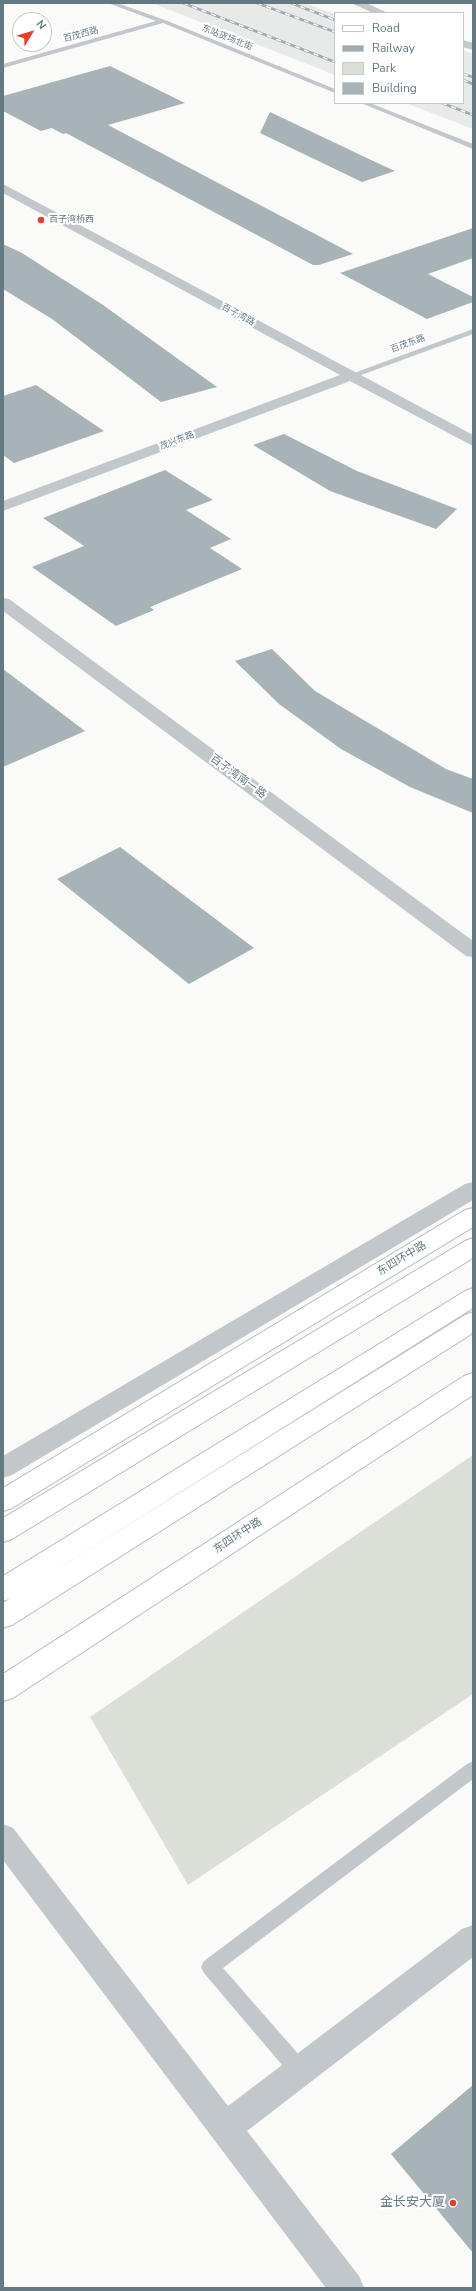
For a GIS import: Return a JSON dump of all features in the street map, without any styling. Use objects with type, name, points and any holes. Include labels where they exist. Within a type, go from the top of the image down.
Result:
[{"type":"main road","name":"东四环中路","points":[[3,1501],[473,1216]]},
{"type":"main road","points":[[3,1531],[473,1247]]},
{"type":"main road","points":[[3,1590],[473,1297]]},
{"type":"main road","points":[[3,1617],[473,1320]]},
{"type":"main road","name":"东四环中路","points":[[3,1689],[473,1383]]},
{"type":"street","points":[[356,3],[379,12]]},
{"type":"street","name":"百子湾路","points":[[3,188],[473,441]]},
{"type":"street","name":"茂兴东路","points":[[3,506],[350,376]]},
{"type":"street","name":"百子湾南一路","points":[[3,603],[473,951]]},
{"type":"street","name":"东四环中路","points":[[3,1468],[473,1190]]},
{"type":"street","points":[[3,1837],[226,2127],[347,2288]]},
{"type":"street","points":[[226,2127],[473,1939]]},
{"type":"lane","name":"东站货场北街","points":[[111,3],[163,21],[334,91]]},
{"type":"lane","name":"百茂西路","points":[[3,66],[163,21]]},
{"type":"lane","points":[[366,104],[473,147]]},
{"type":"lane","name":"百茂东路","points":[[350,376],[473,331]]},
{"type":"lane","points":[[300,2071],[210,1967],[473,1769]]},
{"type":"shaded area","points":[[152,3],[305,3],[334,14],[334,75]]},
{"type":"shaded area","points":[[464,50],[473,54],[473,129],[409,104],[464,104]]},
{"type":"green space","points":[[473,1455],[473,1694],[188,1885],[90,1717]]},
{"type":"building","points":[[110,66],[185,103],[108,125],[353,254],[319,265],[313,265],[66,133],[63,134],[52,128],[41,131],[3,111],[3,96]]},
{"type":"building","points":[[270,112],[395,171],[362,182],[260,133]]},
{"type":"building","points":[[473,228],[473,258],[428,274],[473,297],[473,302],[427,319],[340,273]]},
{"type":"building","points":[[3,244],[22,253],[103,305],[217,387],[161,402],[52,319],[3,289]]},
{"type":"building","points":[[36,385],[104,431],[14,463],[3,455],[3,396]]},
{"type":"building","points":[[284,434],[357,471],[457,509],[436,529],[330,491],[253,445]]},
{"type":"building","points":[[165,470],[213,500],[186,510],[231,539],[210,548],[242,569],[150,607],[154,610],[116,626],[32,567],[84,546],[43,518]]},
{"type":"building","points":[[272,649],[315,691],[446,769],[473,779],[473,813],[410,787],[341,749],[279,704],[235,661]]},
{"type":"building","points":[[3,669],[85,731],[3,767]]},
{"type":"building","points":[[120,847],[254,948],[189,984],[57,879]]},
{"type":"building","name":"金长安大厦","points":[[473,2085],[473,2253],[391,2154]]},
{"type":"railway","points":[[183,3],[334,62]]},
{"type":"railway","points":[[257,3],[334,32]]},
{"type":"railway","points":[[291,3],[334,20]]},
{"type":"railway","points":[[464,74],[473,77]]},
{"type":"railway","points":[[464,80],[473,84]]},
{"type":"railway","points":[[445,104],[473,115]]},
{"type":"place","name":"百子湾桥西","points":[[41,220]]},
{"type":"place","name":"金长安大厦","points":[[453,2203]]}]
